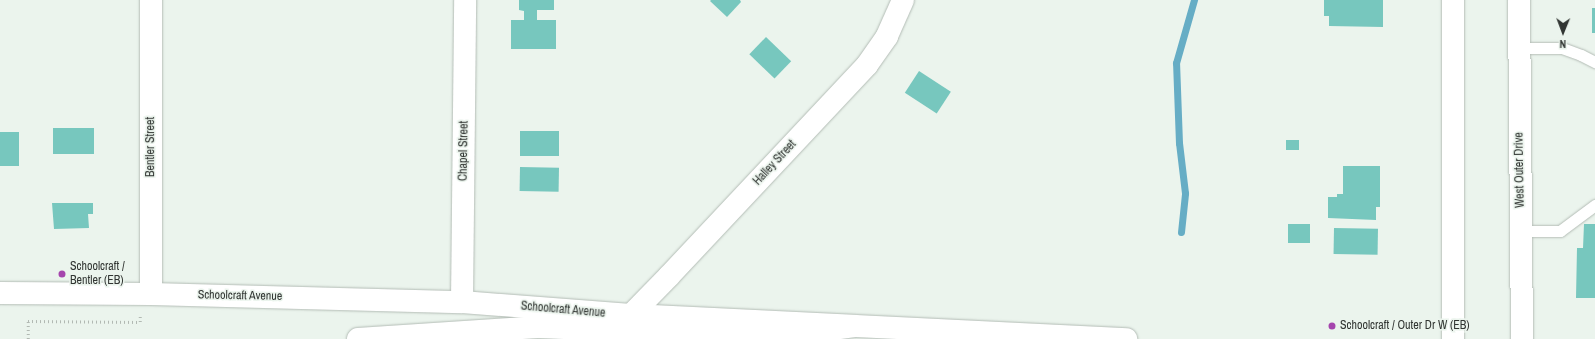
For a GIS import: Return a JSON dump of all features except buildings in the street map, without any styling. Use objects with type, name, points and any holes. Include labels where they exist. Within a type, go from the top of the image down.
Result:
[{"type":"main road","name":"Bentler Street","points":[[151,0],[151,294]]},
{"type":"main road","name":"Chapel Street","points":[[462,302],[465,0]]},
{"type":"main road","name":"Halley Street","points":[[631,315],[867,65],[887,36],[903,0]]},
{"type":"main road","points":[[1453,0],[1453,339]]},
{"type":"main road","name":"West Outer Drive","points":[[1518,0],[1522,339]]},
{"type":"main road","name":"Schoolcraft Avenue","points":[[0,293],[151,294],[462,302],[631,315],[1126,339]]},
{"type":"main road","points":[[358,339],[541,327],[773,337],[854,326]]},
{"type":"lane","points":[[1519,48],[1562,48],[1581,54],[1595,62]]},
{"type":"lane","points":[[1521,231],[1560,231],[1595,206]]},
{"type":"path","points":[[28,339],[28,321],[140,322],[140,313],[135,313]]},
{"type":"waterway","points":[[1181,232],[1185,193],[1179,143],[1176,63],[1194,0]]},
{"type":"place","name":"Schoolcraft / Bentler (EB)","points":[[62,274]]},
{"type":"place","name":"Schoolcraft / Outer Dr W (EB)","points":[[1332,326]]}]
